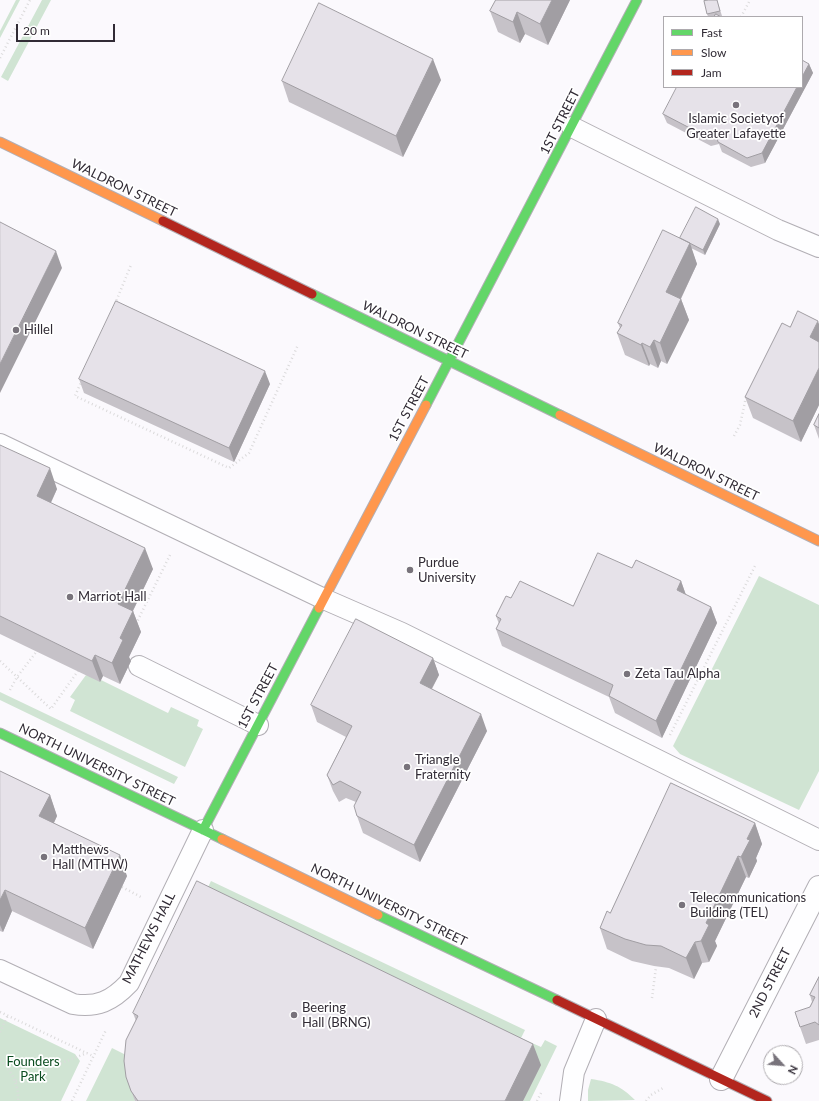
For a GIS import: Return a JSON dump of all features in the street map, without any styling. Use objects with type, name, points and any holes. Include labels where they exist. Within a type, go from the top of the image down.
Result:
[{"type":"street","name":"1ST STREET","points":[[203,830],[572,127],[637,0]]},
{"type":"street","name":"WALDRON STREET","points":[[0,142],[819,541]]},
{"type":"street","name":"NORTH UNIVERSITY STREET","points":[[0,733],[767,1101]]},
{"type":"street","name":"2ND STREET","points":[[721,1079],[819,887]]},
{"type":"lane","points":[[572,127],[778,230],[819,247]]},
{"type":"lane","points":[[0,444],[324,599],[402,633],[819,840]]},
{"type":"lane","points":[[139,666],[258,724]]},
{"type":"lane","name":"MATHEWS HALL","points":[[0,970],[73,1004],[86,1006],[101,1003],[118,994],[129,983],[203,830]]},
{"type":"lane","points":[[570,1101],[574,1072],[596,1019]]},
{"type":"path","points":[[0,58],[30,0]]},
{"type":"path","points":[[742,16],[750,0]]},
{"type":"path","points":[[112,309],[131,265]]},
{"type":"path","points":[[84,375],[75,396],[229,468],[249,453],[298,345]]},
{"type":"path","points":[[734,436],[740,425],[748,391]]},
{"type":"path","points":[[134,629],[181,531]]},
{"type":"path","points":[[658,760],[756,564]]},
{"type":"path","points":[[10,690],[17,677],[37,651]]},
{"type":"path","points":[[0,661],[51,709],[78,671]]},
{"type":"path","points":[[122,887],[136,895]]},
{"type":"path","points":[[652,998],[656,966]]},
{"type":"path","points":[[0,1012],[93,1056]]},
{"type":"path","points":[[0,1032],[8,1015]]},
{"type":"path","points":[[72,1101],[109,1023]]},
{"type":"path","points":[[16,1082],[87,1053]]},
{"type":"path","points":[[0,1060],[10,1070],[16,1082],[19,1094],[18,1101]]},
{"type":"path","points":[[646,1101],[663,1088]]},
{"type":"green space","points":[[16,0],[20,0],[0,38],[0,31]]},
{"type":"green space","points":[[42,0],[51,0],[8,81],[1,77]]},
{"type":"green space","points":[[759,576],[819,605],[819,771],[799,810],[680,754],[673,746]]},
{"type":"green space","points":[[86,675],[101,680],[168,713],[171,707],[199,720],[197,726],[203,729],[185,767],[70,711],[75,700],[70,697]]},
{"type":"green space","points":[[0,692],[178,777],[174,784],[0,700]]},
{"type":"green space","points":[[211,881],[525,1030],[521,1038],[541,1047],[545,1040],[557,1046],[530,1101],[523,1101],[540,1065],[169,967]]},
{"type":"green space","name":"Founders Park","points":[[0,1018],[75,1054],[80,1061],[61,1101],[0,1101]]},
{"type":"green space","points":[[112,1048],[128,1056],[135,1101],[86,1101]]},
{"type":"green space","points":[[591,1079],[615,1085],[635,1100],[588,1101],[588,1090]]},
{"type":"building","points":[[496,0],[552,0],[540,24],[517,12],[513,22],[490,11]]},
{"type":"building","points":[[717,0],[720,11],[707,14],[704,1]]},
{"type":"building","points":[[319,3],[433,59],[396,136],[282,81]]},
{"type":"building","points":[[803,61],[809,64],[803,75]]},
{"type":"building","name":"Islamic Societyof Greater Lafayette","points":[[676,88],[796,88],[762,153],[747,158],[718,142],[716,134],[707,137],[663,114]]},
{"type":"building","points":[[696,207],[718,219],[703,250],[680,238]]},
{"type":"building","name":"Hillel","points":[[0,222],[56,251],[0,364]]},
{"type":"building","points":[[663,230],[690,243],[666,292],[681,299],[660,343],[654,340],[650,347],[642,343],[641,345],[617,333],[622,325],[618,323]]},
{"type":"building","points":[[116,301],[265,371],[229,448],[79,379]]},
{"type":"building","points":[[798,311],[818,321],[810,337],[819,342],[819,368],[793,421],[745,397],[782,323],[790,327]]},
{"type":"building","points":[[819,414],[819,428],[814,425]]},
{"type":"building","name":"Marriot Hall","points":[[0,445],[50,468],[37,496],[145,548],[118,604],[133,611],[120,638],[123,640],[112,663],[95,655],[92,661],[0,616]]},
{"type":"building","name":"Zeta Tau Alpha","points":[[598,553],[632,568],[636,560],[681,581],[677,590],[711,607],[656,721],[609,696],[613,685],[496,629],[501,619],[496,616],[506,596],[511,598],[520,581],[573,606]]},
{"type":"building","name":"Triangle Fraternity","points":[[356,619],[433,658],[420,683],[481,714],[414,845],[357,816],[354,806],[361,792],[340,781],[333,785],[327,775],[352,726],[311,705]]},
{"type":"building","name":"Matthews Hall (MTHW)","points":[[0,771],[50,795],[39,816],[120,855],[85,928],[5,890],[0,900]]},
{"type":"building","name":"Telecommunications Building (TEL)","points":[[671,783],[755,823],[747,839],[750,840],[741,857],[738,856],[706,923],[709,925],[701,941],[695,942],[686,958],[661,946],[646,945],[625,939],[600,928],[607,911],[610,913]]},
{"type":"building","name":"Beering Hall (BRNG)","points":[[197,881],[533,1044],[505,1101],[138,1101],[131,1091],[126,1077],[124,1061],[126,1040],[138,1016],[133,1013]]},
{"type":"building","points":[[819,977],[819,1025],[815,1022],[800,1027],[795,1012],[810,1007],[815,997],[810,995]]},
{"type":"traffic: fast","points":[[426,405],[637,0]]},
{"type":"traffic: fast","points":[[312,294],[560,415]]},
{"type":"traffic: fast","points":[[203,830],[319,608]]},
{"type":"traffic: fast","points":[[0,733],[222,839]]},
{"type":"traffic: fast","points":[[378,915],[557,1000]]},
{"type":"traffic: slow","points":[[0,142],[163,221]]},
{"type":"traffic: slow","points":[[319,608],[426,405]]},
{"type":"traffic: slow","points":[[560,415],[819,541]]},
{"type":"traffic: slow","points":[[222,839],[378,915]]},
{"type":"traffic: jam","points":[[163,221],[312,294]]},
{"type":"traffic: jam","points":[[557,1000],[767,1101]]},
{"type":"place","name":"Islamic Societyof Greater Lafayette","points":[[736,105]]},
{"type":"place","name":"Hillel","points":[[16,330]]},
{"type":"place","name":"Purdue University","points":[[410,570]]},
{"type":"place","name":"Marriot Hall","points":[[70,597]]},
{"type":"place","name":"Zeta Tau Alpha","points":[[627,674]]},
{"type":"place","name":"Triangle Fraternity","points":[[407,767]]},
{"type":"place","name":"Matthews Hall (MTHW)","points":[[44,857]]},
{"type":"place","name":"Telecommunications Building (TEL)","points":[[682,905]]},
{"type":"place","name":"Beering Hall (BRNG)","points":[[294,1015]]}]
